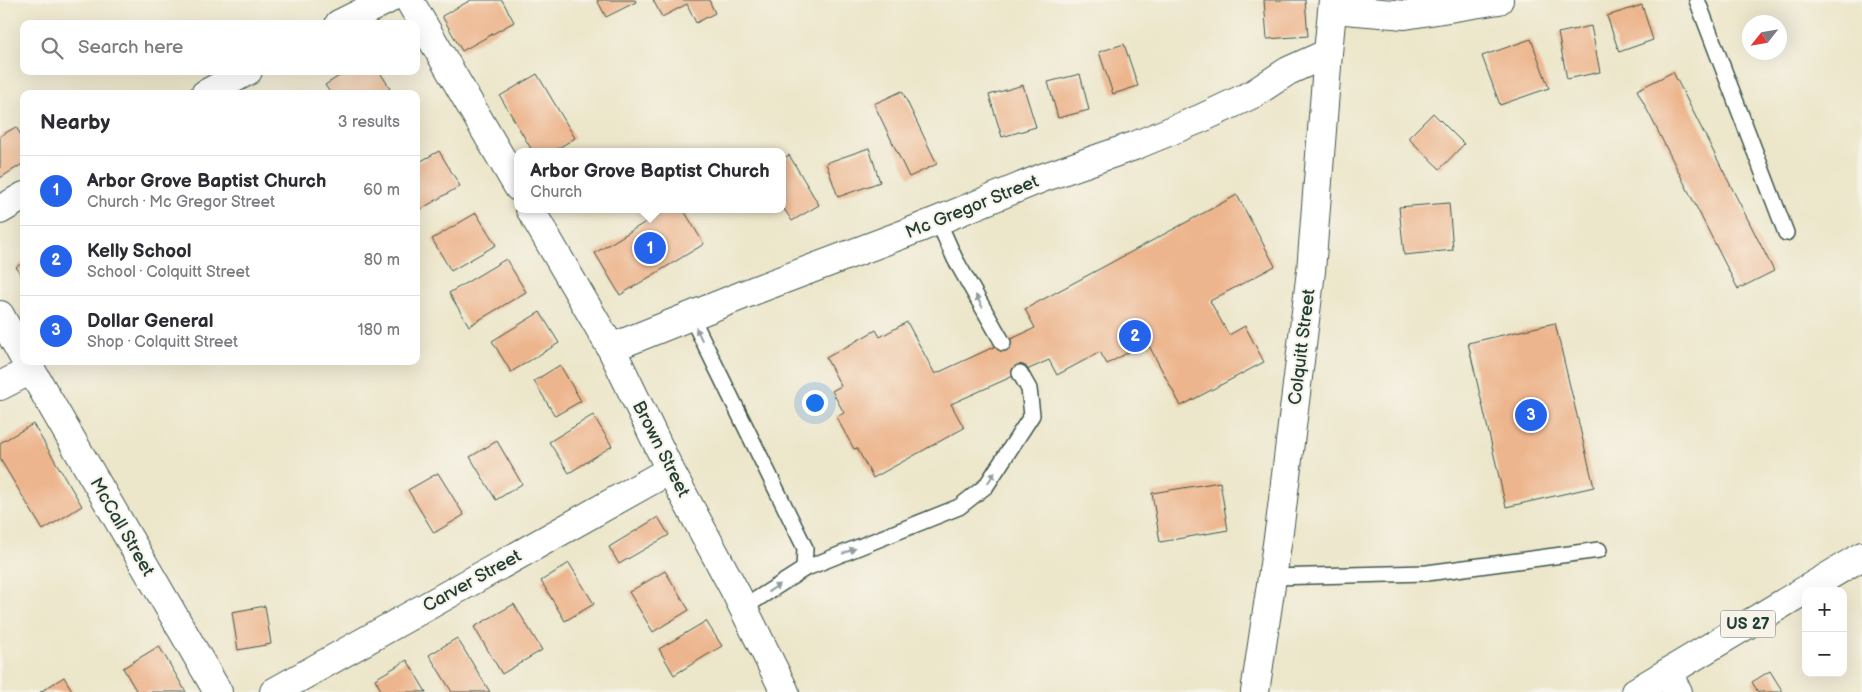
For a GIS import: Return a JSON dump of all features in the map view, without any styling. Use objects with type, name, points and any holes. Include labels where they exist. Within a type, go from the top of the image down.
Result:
[{"type":"main road","points":[[347,20],[387,0]]},
{"type":"main road","points":[[409,0],[514,180]]},
{"type":"main road","points":[[1333,4],[1405,15],[1499,0]]},
{"type":"main road","name":"Colquitt Street","points":[[1255,692],[1312,271],[1333,4]]},
{"type":"main road","name":"Mc Gregor Street","points":[[611,348],[938,221],[1042,178],[1134,146],[1202,118],[1252,94],[1288,71],[1328,53]]},
{"type":"main road","points":[[212,90],[241,75]]},
{"type":"main road","points":[[0,210],[20,198]]},
{"type":"main road","name":"Brown Street","points":[[532,213],[611,348],[670,470],[785,692]]},
{"type":"main road","name":"McCall Street","points":[[0,315],[20,351]]},
{"type":"main road","points":[[0,386],[25,365]]},
{"type":"main road","name":"McCall Street","points":[[28,365],[218,692]]},
{"type":"main road","name":"Carver Street","points":[[274,692],[670,470]]},
{"type":"main road","name":"US 27","points":[[1635,692],[1673,683],[1862,556]]},
{"type":"lane","points":[[1697,0],[1786,233]]},
{"type":"lane","points":[[938,221],[955,259],[1003,343]]},
{"type":"lane","points":[[691,316],[804,548],[804,569]]},
{"type":"lane","points":[[743,608],[804,569],[959,508],[986,486],[1032,415],[1029,389],[1020,373]]},
{"type":"lane","points":[[1272,577],[1427,573],[1599,550]]},
{"type":"building","points":[[471,0],[502,0],[514,22],[462,51],[442,16]]},
{"type":"building","points":[[597,0],[635,0],[636,2],[606,17]]},
{"type":"building","points":[[653,0],[709,0],[715,13],[696,23],[687,4],[662,17]]},
{"type":"building","points":[[1264,0],[1305,0],[1308,36],[1267,39]]},
{"type":"building","points":[[1642,5],[1653,40],[1619,52],[1607,16]]},
{"type":"building","points":[[1591,26],[1600,72],[1567,79],[1558,33]]},
{"type":"building","points":[[1531,39],[1549,88],[1500,105],[1482,56]]},
{"type":"building","points":[[1124,44],[1138,86],[1113,94],[1099,52]]},
{"type":"building","points":[[1673,72],[1774,271],[1738,289],[1637,90]]},
{"type":"building","points":[[537,74],[575,138],[559,148],[531,148],[500,96]]},
{"type":"building","points":[[1080,74],[1089,110],[1058,118],[1048,82]]},
{"type":"building","points":[[341,75],[382,75],[390,88],[387,90],[328,90],[325,85]]},
{"type":"building","points":[[1023,85],[1036,127],[1002,137],[989,95]]},
{"type":"building","points":[[902,91],[937,164],[909,177],[874,104]]},
{"type":"building","points":[[1433,113],[1464,144],[1440,169],[1408,138]]},
{"type":"building","points":[[16,127],[20,134],[20,166],[0,178],[0,136]]},
{"type":"building","points":[[869,148],[880,182],[838,197],[826,163]]},
{"type":"building","points":[[439,151],[460,186],[420,210],[420,162]]},
{"type":"building","points":[[789,155],[819,205],[792,221],[786,212],[786,157]]},
{"type":"building","points":[[1237,195],[1275,266],[1210,301],[1229,335],[1245,326],[1264,362],[1181,406],[1147,342],[1107,364],[1100,352],[1057,375],[1049,360],[951,404],[964,428],[873,478],[857,448],[854,449],[836,417],[844,413],[832,391],[841,386],[826,358],[876,330],[880,337],[907,322],[935,374],[1035,328],[1025,309]]},
{"type":"building","points":[[1449,203],[1453,250],[1404,255],[1399,207]]},
{"type":"building","points":[[476,213],[496,245],[451,271],[432,239]]},
{"type":"building","points":[[660,213],[685,213],[704,244],[620,295],[595,253]]},
{"type":"building","points":[[506,259],[526,292],[469,326],[449,293]]},
{"type":"building","points":[[20,264],[20,274],[16,267]]},
{"type":"building","points":[[540,312],[559,343],[511,372],[492,341]]},
{"type":"building","points":[[1555,323],[1594,487],[1506,507],[1468,343]]},
{"type":"building","points":[[560,365],[581,401],[555,416],[534,381]]},
{"type":"building","points":[[593,415],[612,446],[569,473],[549,442]]},
{"type":"building","points":[[33,424],[82,506],[43,530],[0,459],[0,443]]},
{"type":"building","points":[[497,441],[522,484],[496,500],[470,457]]},
{"type":"building","points":[[438,473],[464,515],[434,533],[408,490]]},
{"type":"building","points":[[1220,482],[1228,530],[1160,542],[1152,493]]},
{"type":"building","points":[[658,517],[669,535],[619,564],[609,547]]},
{"type":"building","points":[[569,563],[594,604],[565,621],[541,581]]},
{"type":"building","points":[[665,571],[689,610],[653,632],[629,592]]},
{"type":"building","points":[[514,604],[542,650],[502,674],[474,627]]},
{"type":"building","points":[[265,606],[271,644],[238,650],[232,612]]},
{"type":"building","points":[[706,621],[722,646],[674,675],[659,649]]},
{"type":"building","points":[[457,638],[490,692],[452,692],[429,655]]},
{"type":"building","points":[[159,646],[186,692],[137,692],[123,668]]},
{"type":"building","points":[[407,660],[426,692],[382,692],[375,679]]},
{"type":"building","points":[[1770,671],[1783,692],[1758,692],[1752,682]]},
{"type":"building","points":[[64,677],[73,692],[40,692]]},
{"type":"place","name":"Arbor Grove Baptist Church","points":[[650,248]]},
{"type":"place","name":"Kelly School","points":[[1135,336]]},
{"type":"place","name":"Dollar General","points":[[1531,415]]}]
